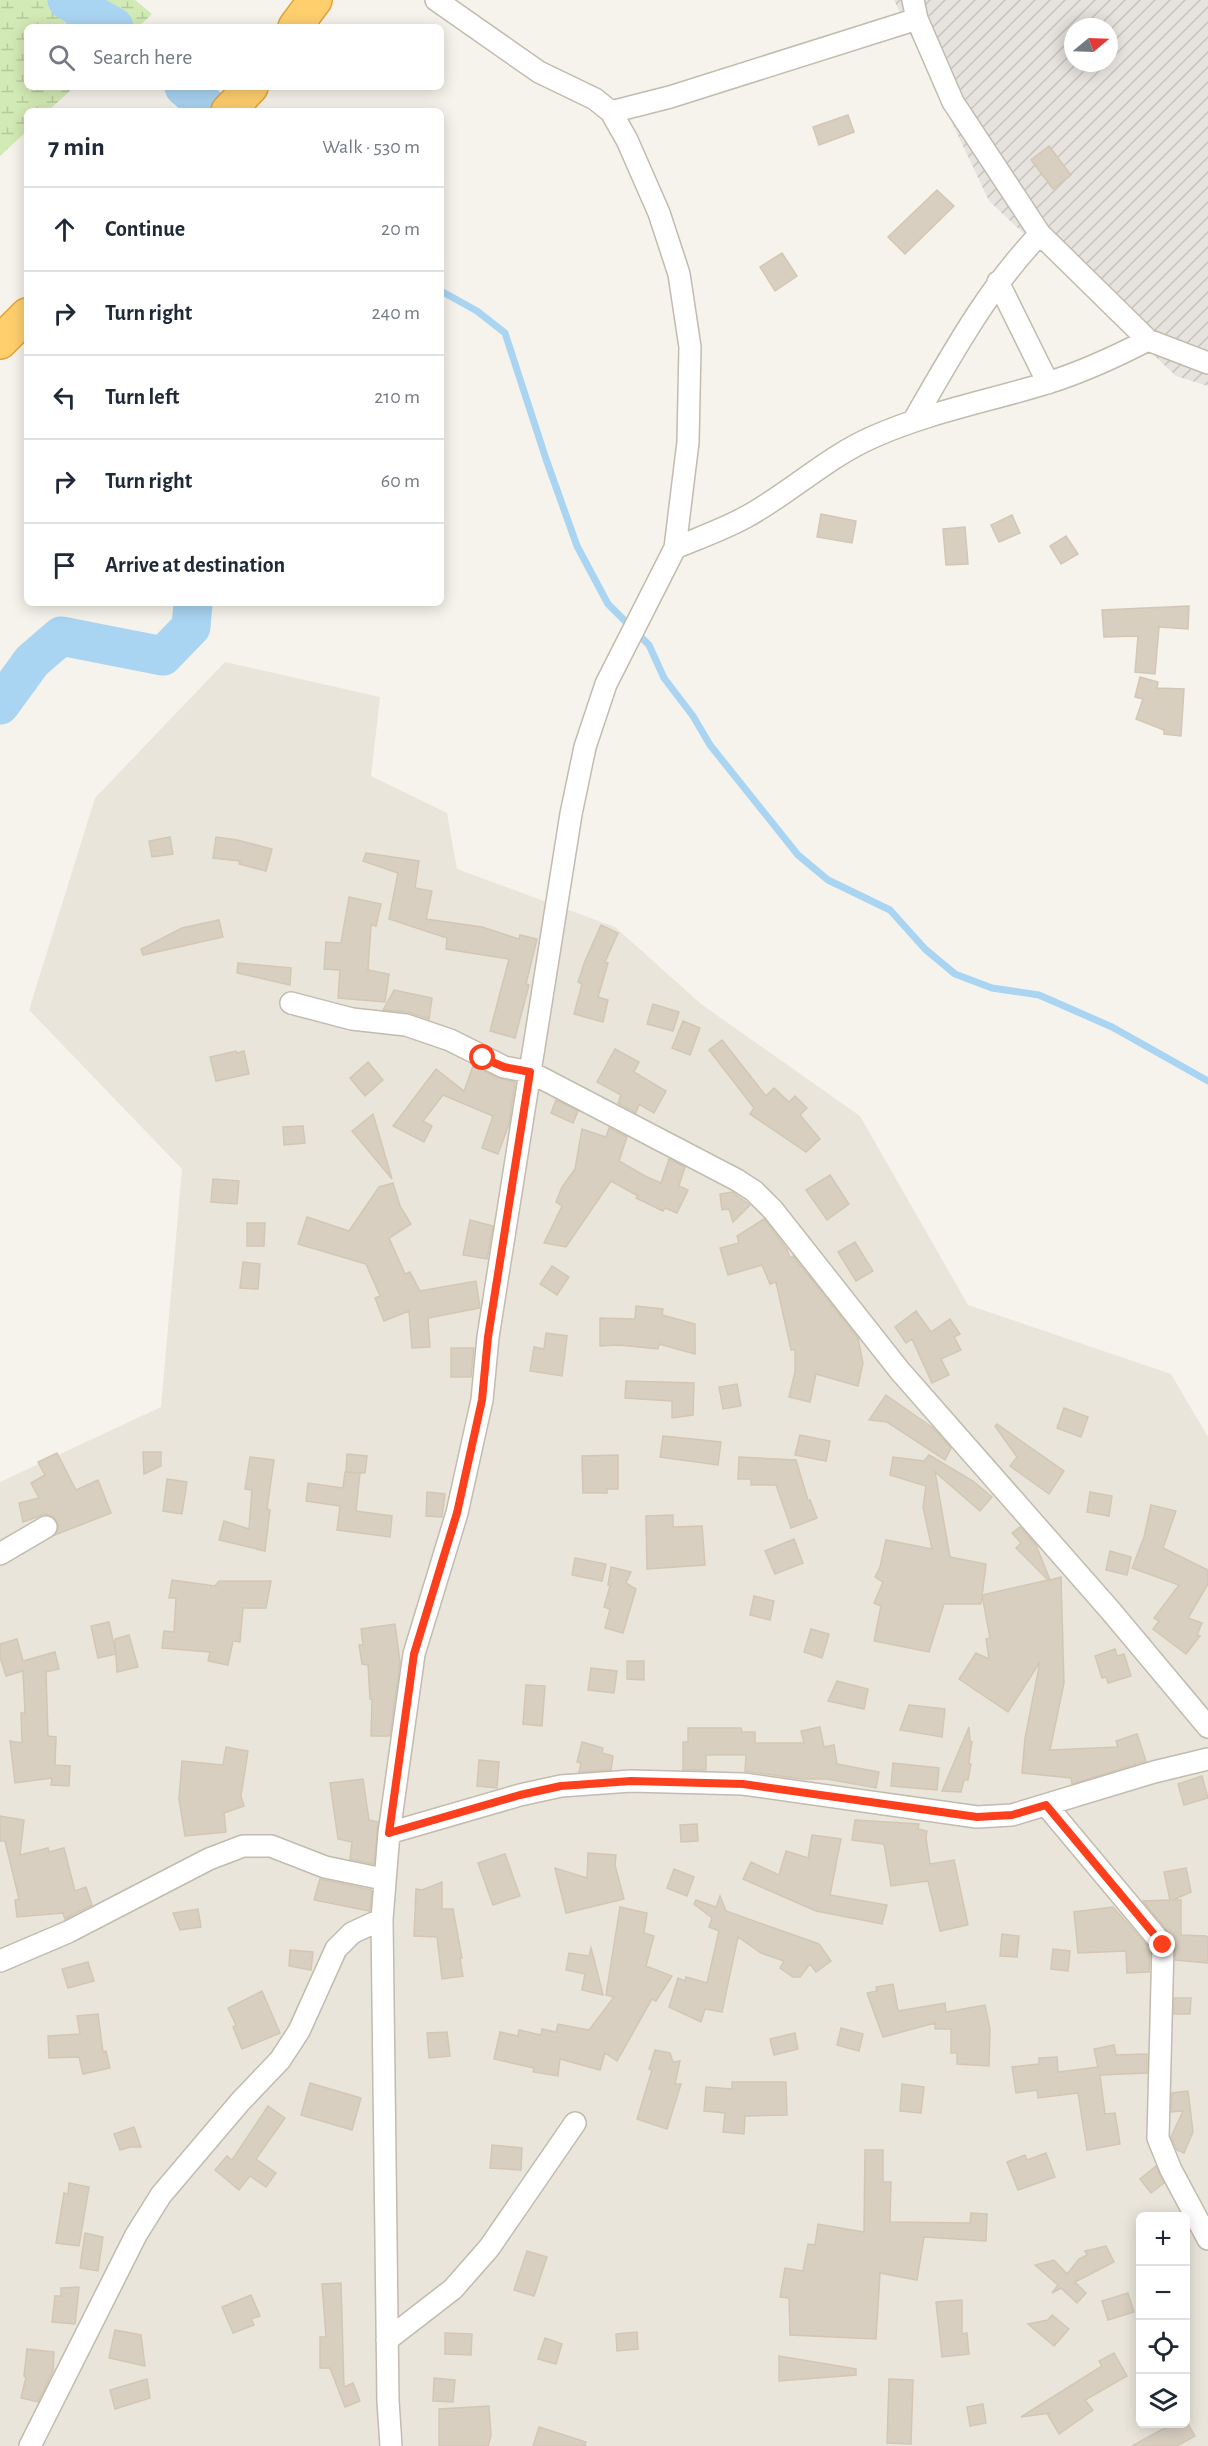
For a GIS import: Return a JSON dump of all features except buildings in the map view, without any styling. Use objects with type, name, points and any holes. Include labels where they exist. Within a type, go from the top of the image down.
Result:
[{"type":"highway","points":[[297,24],[315,0]]},
{"type":"highway","points":[[231,108],[249,90]]},
{"type":"highway","points":[[0,342],[24,318]]},
{"type":"street","points":[[391,2446],[387,2340],[383,1879],[414,1654],[457,1513],[482,1400],[488,1337],[571,814],[585,747],[606,684],[675,548],[688,442],[688,336],[679,274],[659,213],[627,140],[611,112],[595,99],[539,72],[436,0]]},
{"type":"street","points":[[611,112],[699,88],[915,10],[953,102],[1040,234],[1148,340],[1208,363]]},
{"type":"street","points":[[915,420],[954,350],[998,282],[1040,234]]},
{"type":"street","points":[[998,282],[1048,383]]},
{"type":"street","points":[[675,548],[746,517],[810,476],[840,453],[915,420],[1048,383],[1108,361],[1148,340]]},
{"type":"street","points":[[291,1003],[352,1019],[406,1025],[450,1040],[504,1067],[530,1072],[647,1131],[754,1191],[773,1210],[900,1371],[1110,1610],[1208,1727]]},
{"type":"street","points":[[0,1554],[46,1527]]},
{"type":"street","points":[[389,1833],[520,1795],[561,1786],[631,1781],[743,1784],[977,1817],[1012,1815],[1154,1772],[1208,1759]]},
{"type":"street","points":[[1046,1805],[1163,1945],[1158,2138],[1208,2239]]},
{"type":"street","points":[[0,1962],[68,1932],[209,1859],[243,1846],[271,1846],[325,1867],[383,1879]]},
{"type":"street","points":[[30,2446],[136,2235],[161,2195],[240,2102],[280,2060],[298,2031],[336,1949],[352,1933],[382,1919]]},
{"type":"street","points":[[387,2340],[453,2289],[489,2248],[575,2123]]},
{"type":"shaded area","points":[[894,0],[1208,0],[1208,386],[1176,376],[989,201]]},
{"type":"shaded area","points":[[225,662],[380,697],[371,776],[447,813],[457,869],[615,927],[701,1004],[860,1116],[968,1305],[1171,1374],[1208,1437],[1208,2446],[0,2446],[0,1482],[161,1407],[182,1169],[29,1010],[95,798]]},
{"type":"green space","points":[[0,0],[135,0],[152,14],[141,24],[24,24],[24,90],[71,90],[51,108],[24,108],[24,134],[0,156]]},
{"type":"waterway","points":[[67,0],[109,24]]},
{"type":"waterway","points":[[188,90],[208,108]]},
{"type":"waterway","points":[[444,293],[477,311],[505,333],[577,546],[608,604],[649,645],[664,678],[693,716],[710,745],[798,855],[828,880],[890,910],[925,949],[955,974],[992,988],[1039,995],[1112,1027],[1208,1081]]},
{"type":"waterway","points":[[0,705],[32,661],[61,636],[163,656],[191,627],[193,606]]},
{"type":"route","points":[[483,1058],[504,1067],[530,1072],[488,1337],[482,1400],[457,1513],[414,1654],[389,1833],[520,1795],[561,1786],[631,1781],[743,1784],[977,1817],[1012,1815],[1046,1805],[1163,1945]]}]
